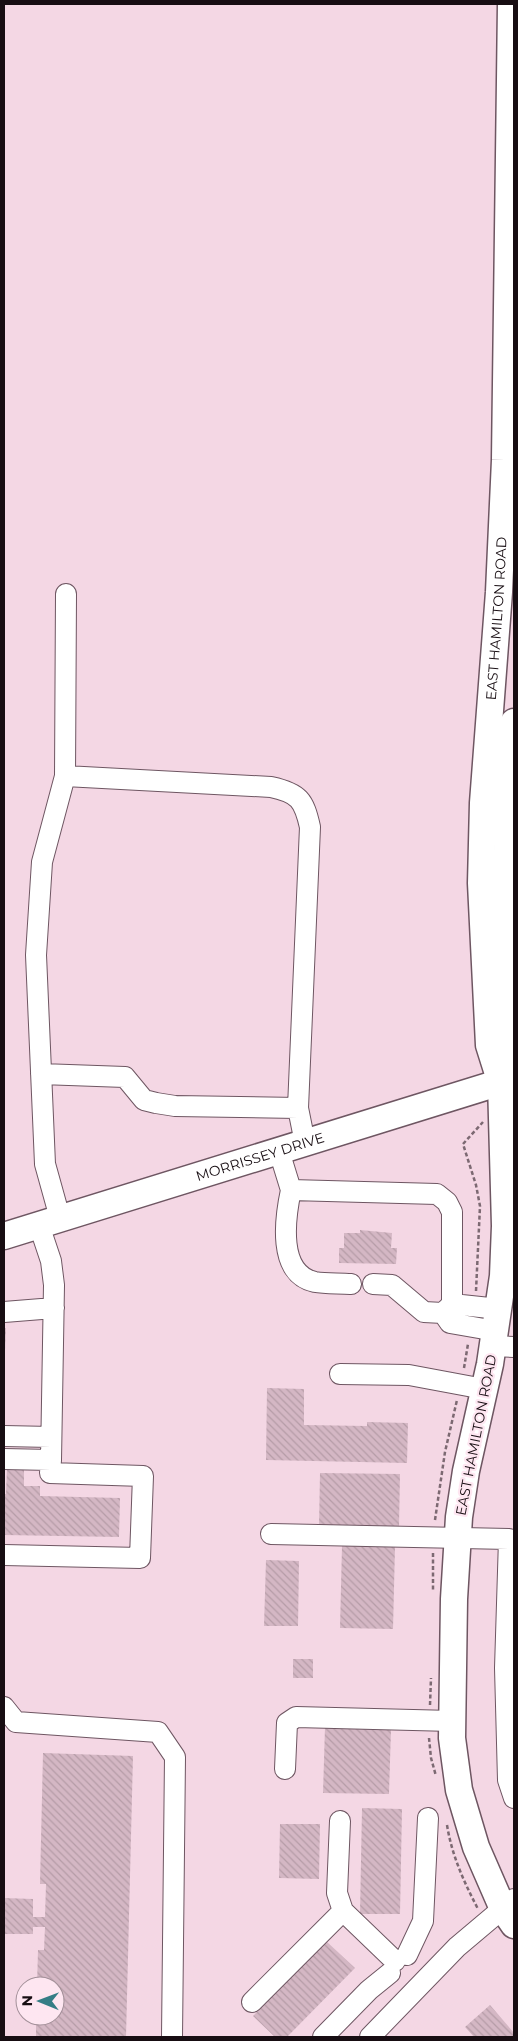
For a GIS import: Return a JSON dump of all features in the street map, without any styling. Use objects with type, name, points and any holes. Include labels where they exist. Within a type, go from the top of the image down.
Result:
[{"type":"main road","name":"EAST HAMILTON ROAD","points":[[508,1080],[489,1045],[481,882],[484,802],[499,592],[505,460],[513,151],[511,4]]},
{"type":"main road","name":"EAST HAMILTON ROAD","points":[[510,1911],[476,1847],[465,1814],[454,1757],[452,1721],[457,1537],[466,1471],[484,1389],[501,1333],[510,1031],[506,932],[508,796],[514,722]]},
{"type":"main road","name":"MORRISSEY DRIVE","points":[[4,1236],[508,1080]]},
{"type":"street","points":[[4,1554],[140,1558],[143,1476],[50,1473],[54,1308],[50,1222],[44,1164],[36,955],[42,862],[65,776],[66,594]]},
{"type":"street","points":[[65,776],[271,787],[284,790],[296,796],[305,805],[310,827],[298,1108],[305,1143]]},
{"type":"street","points":[[41,1074],[124,1077],[144,1100],[175,1106],[298,1108]]},
{"type":"street","points":[[279,1151],[291,1190],[286,1213],[286,1245],[296,1271],[314,1282],[350,1284]]},
{"type":"street","points":[[291,1190],[437,1194],[447,1202],[452,1212],[447,1308],[450,1323],[501,1333]]},
{"type":"street","points":[[373,1284],[392,1285],[424,1312],[447,1308]]},
{"type":"street","points":[[4,1312],[54,1308]]},
{"type":"street","points":[[340,1374],[409,1375],[484,1389]]},
{"type":"street","points":[[4,1436],[52,1437]]},
{"type":"street","points":[[4,1459],[51,1460]]},
{"type":"street","points":[[271,1534],[512,1539],[505,1668],[508,1780],[514,1798]]},
{"type":"street","points":[[4,1707],[16,1722],[158,1732],[175,1757],[172,2037]]},
{"type":"street","points":[[285,1769],[287,1723],[296,1718],[452,1721]]},
{"type":"street","points":[[323,2037],[397,1963],[423,1921],[427,1881],[428,1818]]},
{"type":"street","points":[[340,1821],[337,1893],[343,1911],[397,1963],[429,1976]]},
{"type":"street","points":[[252,2002],[343,1911]]},
{"type":"street","points":[[370,2037],[457,1947],[510,1911]]},
{"type":"street","points":[[397,1963],[392,1979],[410,1996]]},
{"type":"building","points":[[360,1230],[392,1233],[391,1248],[397,1248],[396,1264],[339,1263],[339,1248],[344,1248],[344,1233],[360,1233]]},
{"type":"building","points":[[4,1328],[6,1328],[5,1351],[4,1351]]},
{"type":"building","points":[[267,1388],[304,1389],[304,1425],[367,1426],[367,1422],[408,1423],[407,1463],[266,1460]]},
{"type":"building","points":[[7,1468],[24,1468],[24,1486],[40,1486],[40,1496],[120,1498],[119,1537],[4,1535],[4,1494],[6,1494]]},
{"type":"building","points":[[320,1473],[400,1474],[399,1528],[319,1526]]},
{"type":"building","points":[[342,1546],[395,1547],[393,1629],[340,1628]]},
{"type":"building","points":[[266,1560],[299,1561],[298,1626],[264,1626]]},
{"type":"building","points":[[293,1659],[313,1659],[313,1678],[293,1678]]},
{"type":"building","points":[[325,1727],[391,1729],[389,1794],[323,1793]]},
{"type":"building","points":[[43,1753],[133,1756],[126,2037],[36,2037],[36,2026],[65,2026],[65,1976],[37,1976],[38,1950],[44,1950],[45,1927],[33,1927],[33,1934],[4,1934],[4,1898],[33,1899],[33,1917],[45,1917],[46,1884],[40,1884]]},
{"type":"building","points":[[362,1808],[402,1809],[400,1914],[360,1914]]},
{"type":"building","points":[[280,1824],[320,1824],[319,1879],[279,1878]]},
{"type":"building","points":[[326,1941],[355,1968],[287,2037],[275,2037],[253,2016]]},
{"type":"building","points":[[490,2005],[514,2033],[513,2037],[474,2037],[465,2027]]}]
